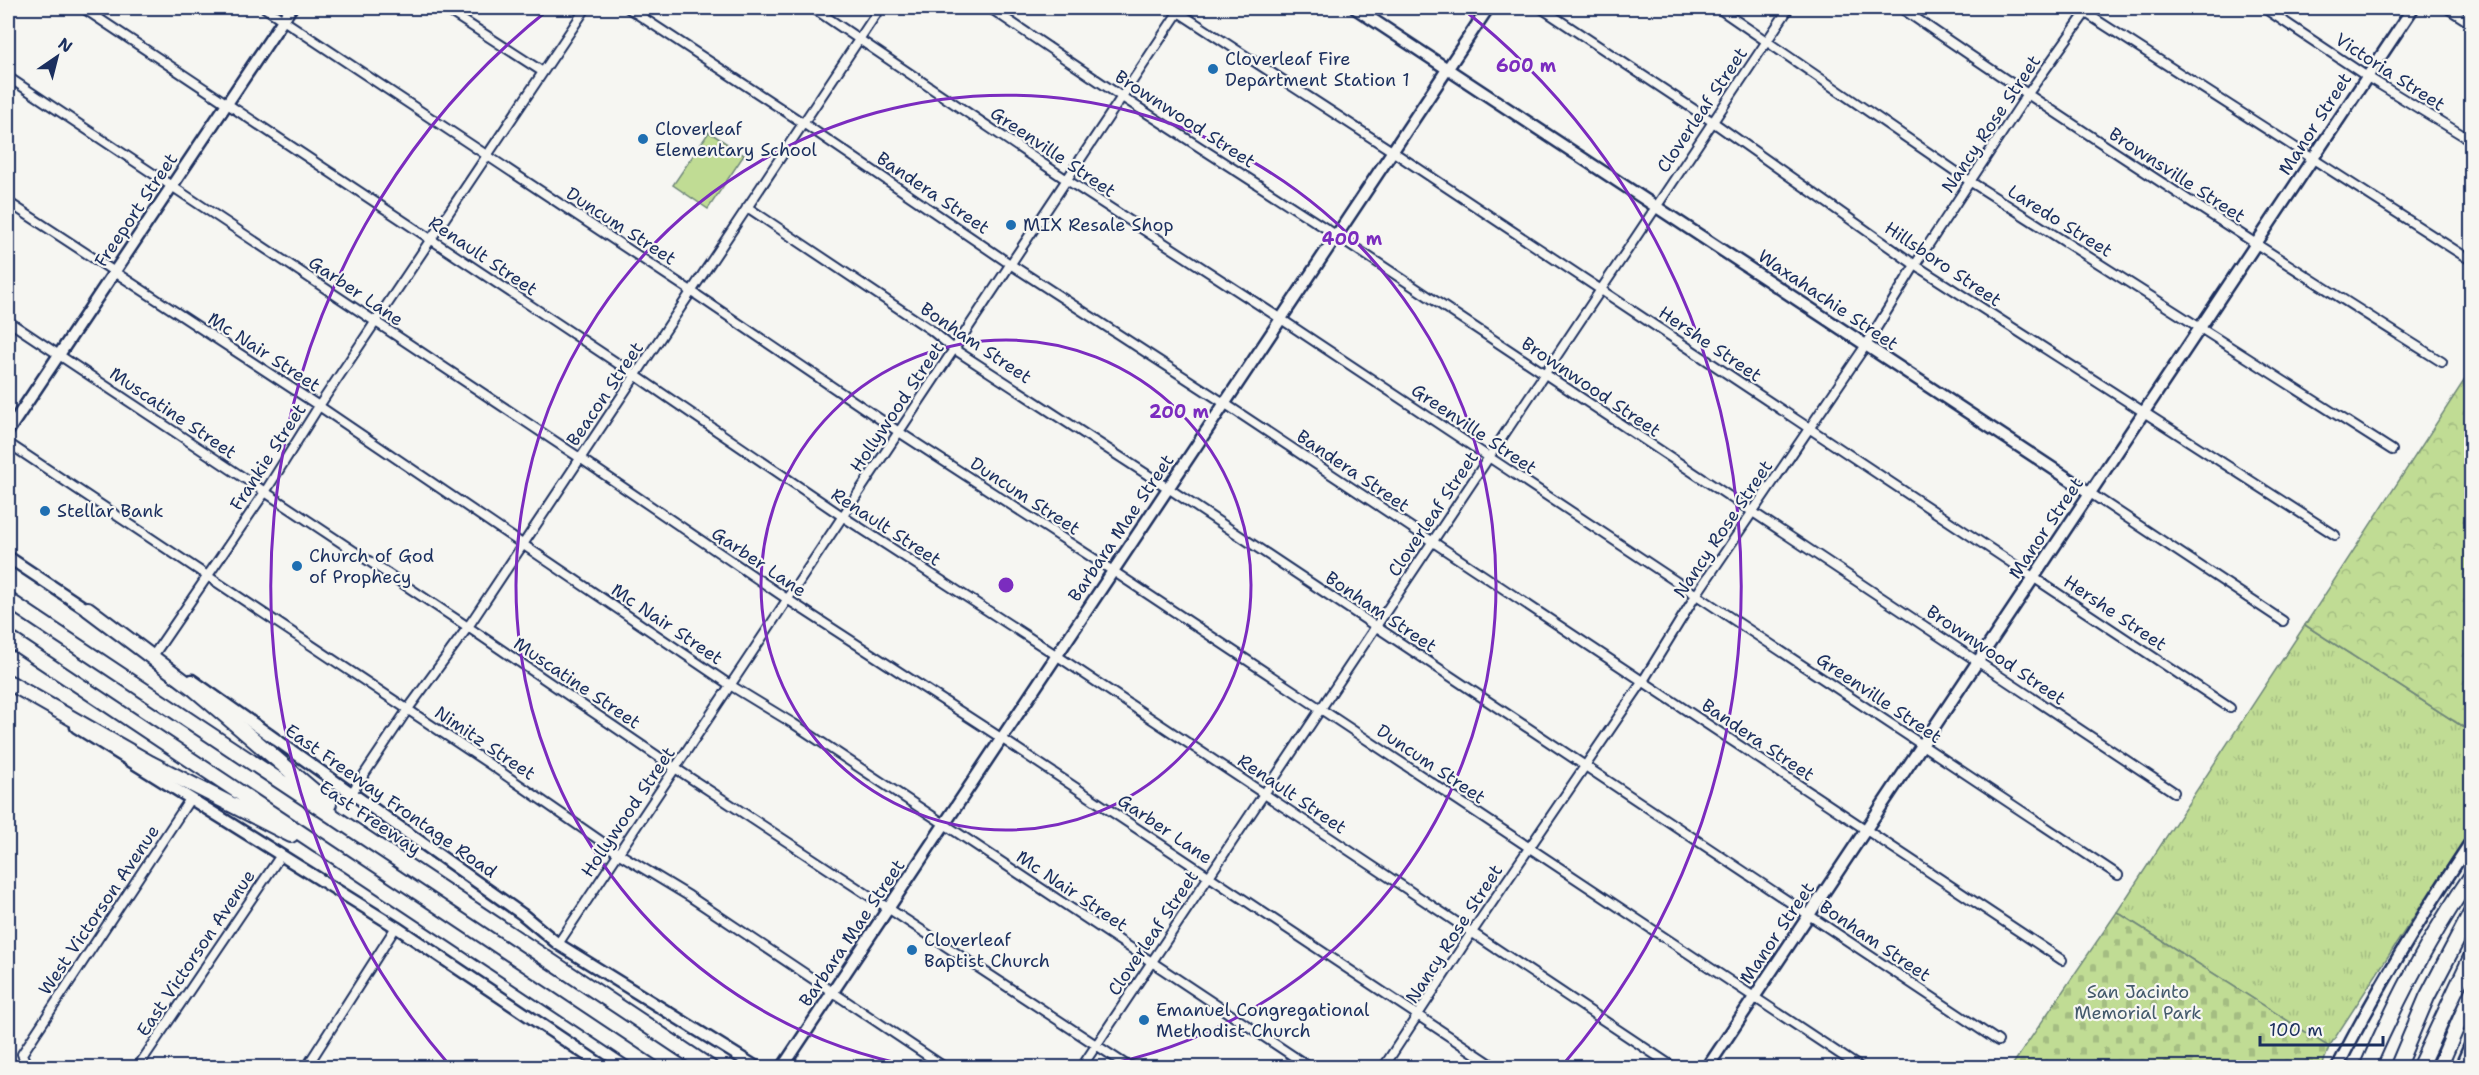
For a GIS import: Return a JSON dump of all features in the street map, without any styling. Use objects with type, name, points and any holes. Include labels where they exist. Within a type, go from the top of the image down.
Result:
[{"type":"highway","name":"East Freeway","points":[[8,600],[711,1068]]},
{"type":"highway","points":[[88,609],[193,687],[278,762],[389,853]]},
{"type":"highway","points":[[8,638],[653,1068]]},
{"type":"highway","points":[[9,682],[150,763],[348,864]]},
{"type":"highway","points":[[2367,1068],[2418,963],[2451,905],[2472,876]]},
{"type":"highway","points":[[2397,1068],[2427,997],[2472,911]]},
{"type":"highway","points":[[2419,1068],[2447,1003],[2472,955]]},
{"type":"highway","points":[[2439,1068],[2472,992]]},
{"type":"street","name":"Renault Street","points":[[83,8],[635,375],[842,516],[1056,655],[1675,1068]]},
{"type":"street","name":"Duncum Street","points":[[265,8],[692,291],[899,432],[1113,571],[1861,1068]]},
{"type":"street","name":"Freeport Street","points":[[8,431],[291,8]]},
{"type":"street","points":[[444,8],[543,72]]},
{"type":"street","name":"Frankie Street","points":[[155,654],[586,8]]},
{"type":"street","name":"Bandera Street","points":[[628,8],[803,123],[1010,264],[1224,403],[2062,960]]},
{"type":"street","name":"Greenville Street","points":[[813,8],[1067,180],[1281,319],[2118,876]]},
{"type":"street","name":"Beacon Street","points":[[351,794],[408,709],[468,627],[879,8]]},
{"type":"street","name":"Brownwood Street","points":[[990,8],[2174,792]]},
{"type":"street","name":"Waxahachie Street","points":[[1355,8],[2283,621]]},
{"type":"street","name":"Barbara Mae Street","points":[[782,1068],[1488,8]]},
{"type":"street","name":"Hillsboro Street","points":[[1541,8],[1713,122],[1915,265],[2335,535]]},
{"type":"street","name":"Laredo Street","points":[[1718,8],[1971,182],[2392,450]]},
{"type":"street","name":"Cloverleaf Street","points":[[1081,1068],[1789,8]]},
{"type":"street","name":"Brownsville Street","points":[[1901,8],[2027,95],[2256,245],[2442,362]]},
{"type":"street","points":[[2078,8],[2087,10],[2312,160],[2472,261]]},
{"type":"street","name":"Victoria Street","points":[[2264,8],[2366,76],[2472,141]]},
{"type":"street","name":"Manor Street","points":[[1707,1068],[2413,8]]},
{"type":"street","points":[[2447,8],[2472,24]]},
{"type":"street","name":"Hollywood Street","points":[[558,944],[1122,97],[1177,9]]},
{"type":"street","name":"Hershe Street","points":[[1177,9],[2230,708]]},
{"type":"street","name":"Nancy Rose Street","points":[[1383,1068],[1529,847],[1643,681],[1696,595],[1754,513],[1866,345],[1915,265],[2027,95],[2087,10]]},
{"type":"street","name":"Garber Lane","points":[[8,77],[580,458],[787,599],[1001,738],[1497,1068]]},
{"type":"street","name":"Mc Nair Street","points":[[8,202],[320,406],[730,685],[794,724],[1311,1068]]},
{"type":"street","name":"Bonham Street","points":[[747,207],[931,330],[954,349],[1168,488],[1998,1041]]},
{"type":"street","name":"Muscatine Street","points":[[8,321],[468,627],[675,768],[889,906],[1131,1068]]},
{"type":"street","name":"Nimitz Street","points":[[8,443],[408,709],[618,853],[689,896],[946,1068]]},
{"type":"street","name":"East Freeway Frontage Road","points":[[8,557],[155,654],[522,914],[558,944],[758,1068]]},
{"type":"street","points":[[8,565],[13,569],[30,571]]},
{"type":"street","points":[[9,682],[102,745],[396,927],[606,1068]]},
{"type":"street","name":"West Victorson Avenue","points":[[28,1068],[22,1054],[190,799]]},
{"type":"street","points":[[2337,1068],[2361,1019],[2397,957],[2472,840]]},
{"type":"street","name":"East Victorson Avenue","points":[[137,1068],[281,855]]},
{"type":"street","points":[[306,1068],[396,927]]},
{"type":"street","points":[[2460,1068],[2472,1041]]},
{"type":"green space","points":[[709,132],[744,155],[708,209],[673,185]]},
{"type":"green space","points":[[2471,370],[2471,732],[2305,625]]},
{"type":"green space","points":[[2305,625],[2471,732],[2471,829],[2329,1047],[2117,912]]},
{"type":"green space","name":"San Jacinto Memorial Park","points":[[2117,912],[2329,1047],[2322,1067],[2011,1067]]},
{"type":"place","name":"Cloverleaf Fire Department Station 1","points":[[1213,69]]},
{"type":"place","name":"Cloverleaf Elementary School","points":[[643,139]]},
{"type":"place","name":"MIX Resale Shop","points":[[1011,225]]},
{"type":"place","name":"Stellar Bank","points":[[45,511]]},
{"type":"place","name":"Church of God of Prophecy","points":[[297,566]]},
{"type":"place","name":"Cloverleaf Baptist Church","points":[[912,950]]},
{"type":"place","name":"Emanuel Congregational Methodist Church","points":[[1144,1020]]}]
